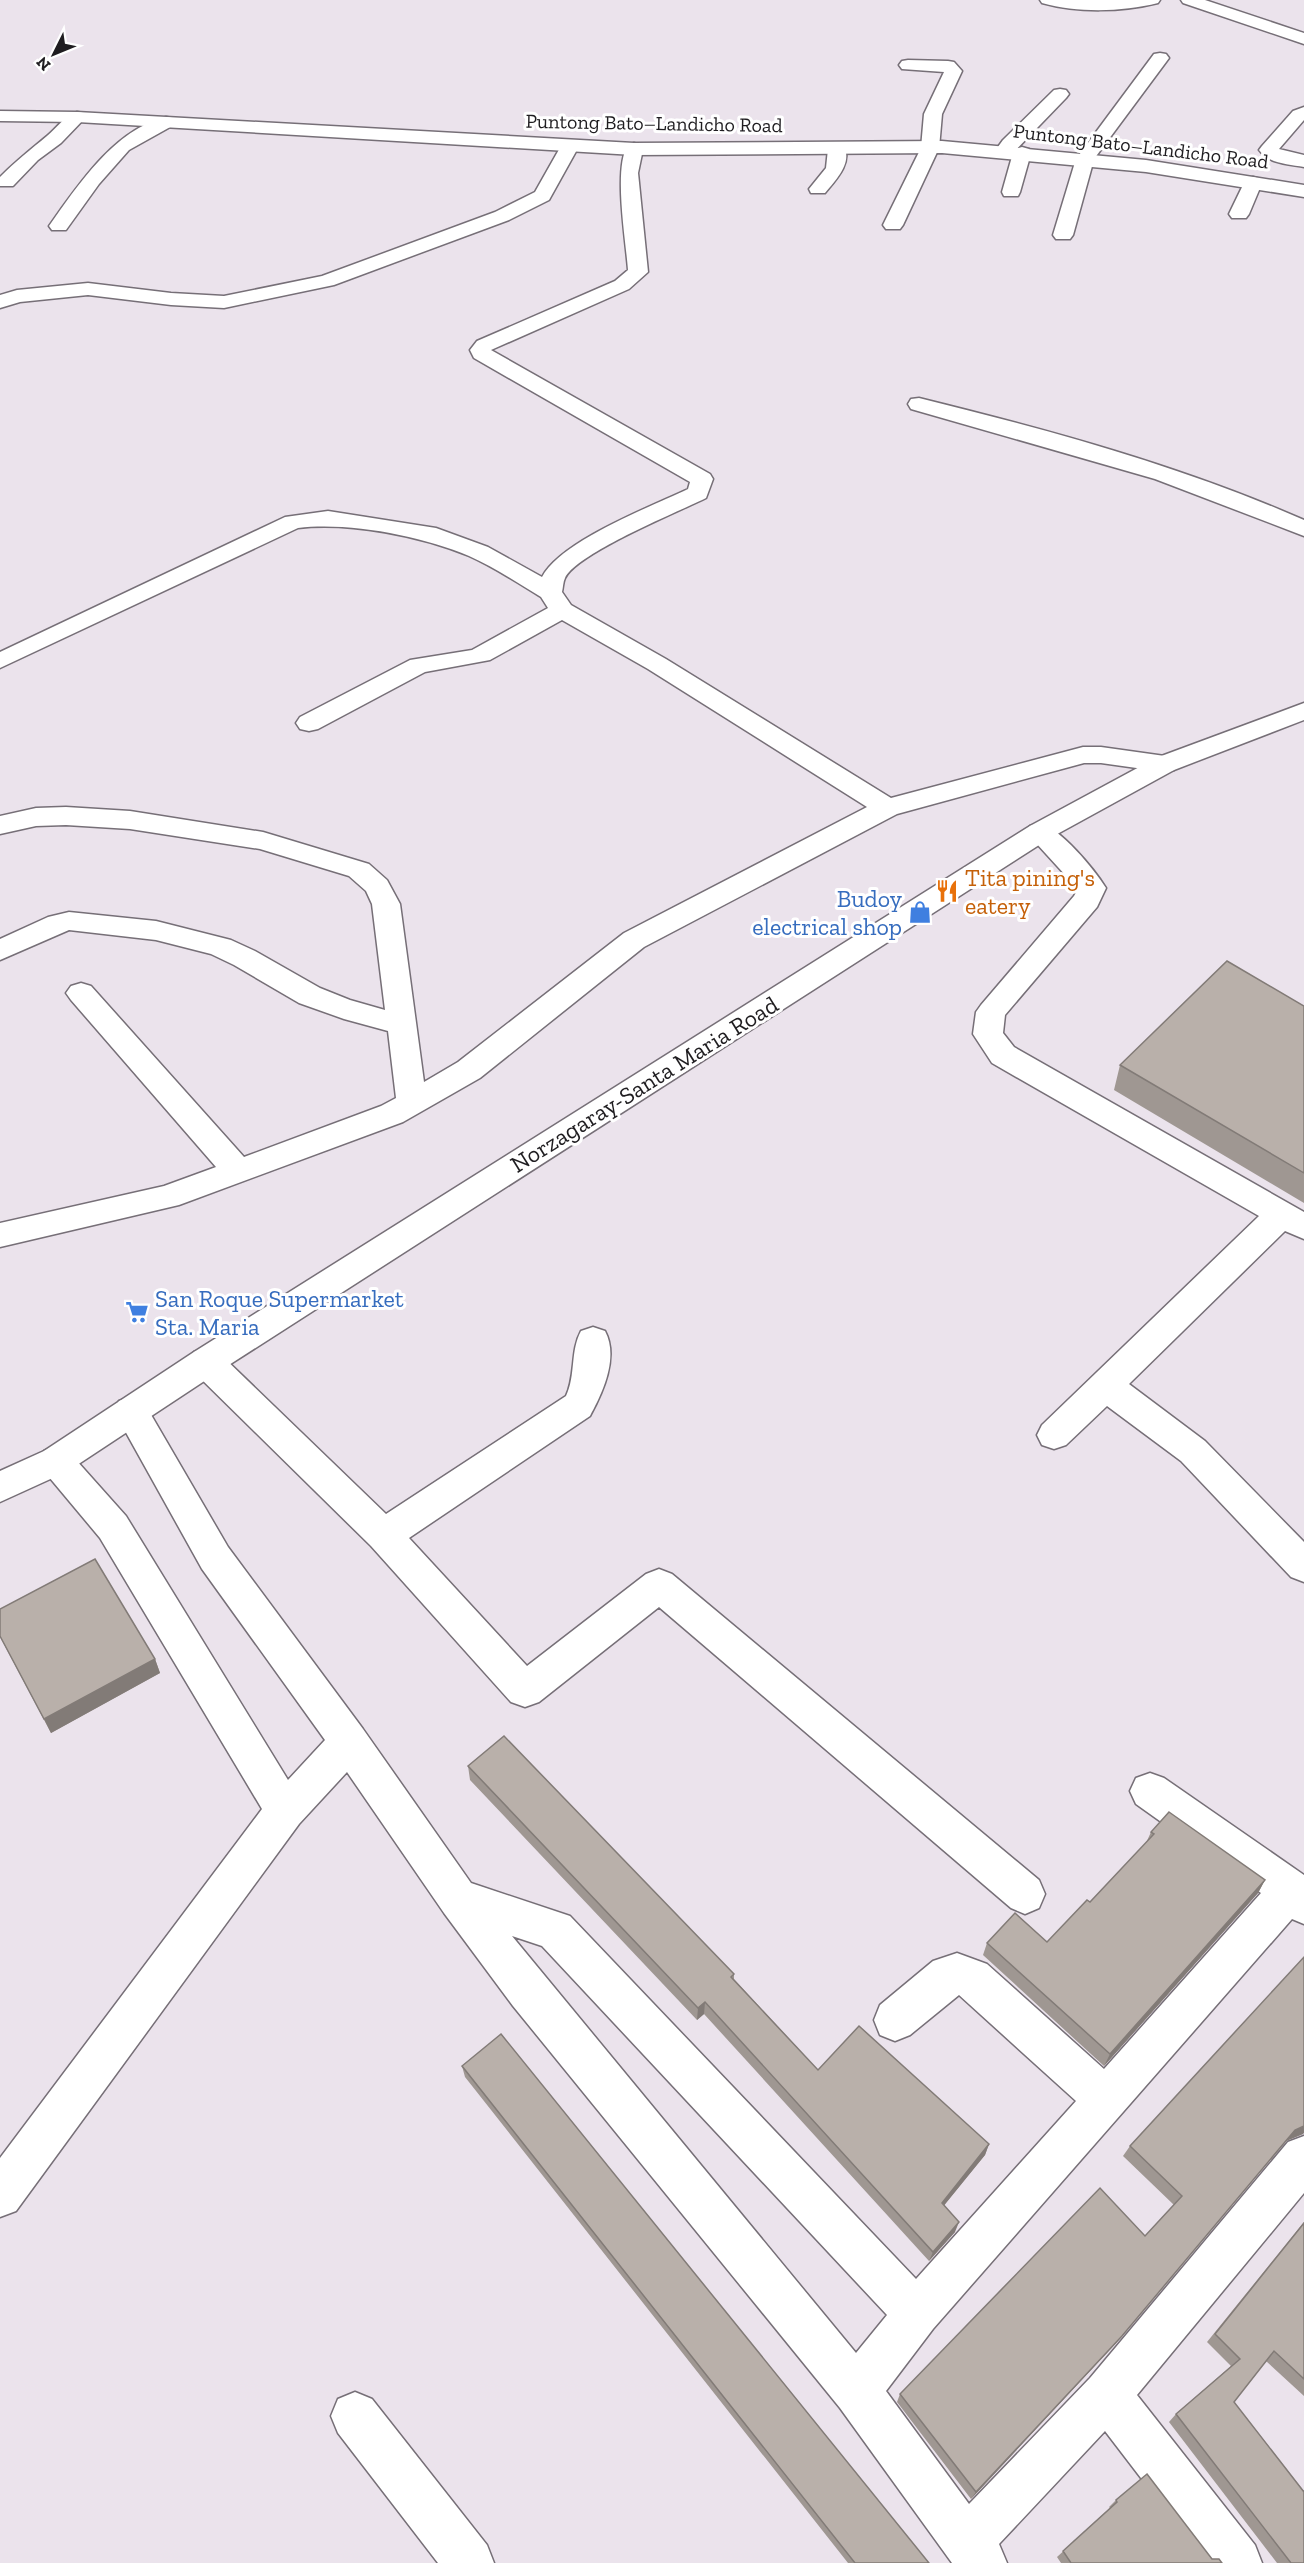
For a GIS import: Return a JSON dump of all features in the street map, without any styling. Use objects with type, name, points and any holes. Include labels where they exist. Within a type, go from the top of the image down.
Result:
[{"type":"street","points":[[1048,0],[1132,5],[1152,0]]},
{"type":"street","points":[[1189,0],[1304,39]]},
{"type":"street","points":[[1064,235],[1085,159],[1160,58]]},
{"type":"street","points":[[893,225],[930,148],[933,114],[953,71],[948,66],[908,65]]},
{"type":"street","points":[[1011,192],[1013,152],[1008,144],[1060,94]]},
{"type":"street","points":[[1304,111],[1268,150],[1276,156],[1304,161]]},
{"type":"street","name":"Puntong Bato–Landicho Road","points":[[0,116],[77,117],[634,149],[930,148],[1013,152],[1085,159],[1304,191]]},
{"type":"street","points":[[6,182],[31,156],[56,139],[77,117]]},
{"type":"street","points":[[59,226],[92,180],[123,146],[166,122]]},
{"type":"street","points":[[0,302],[17,296],[88,288],[171,299],[224,302],[327,281],[502,216],[542,196],[570,146]]},
{"type":"street","points":[[556,601],[554,575],[570,560],[588,548],[698,493],[701,487],[702,479],[482,354],[480,350],[484,345],[622,285],[638,272],[629,172],[634,149]]},
{"type":"street","points":[[818,189],[835,169],[837,149]]},
{"type":"street","points":[[1239,214],[1253,183]]},
{"type":"street","points":[[919,404],[1192,484],[1278,517],[1304,530]]},
{"type":"street","points":[[0,661],[293,522],[312,518],[328,518],[436,535],[480,552],[887,808]]},
{"type":"street","points":[[309,723],[419,665],[481,655],[556,601]]},
{"type":"street","name":"Norzagaray-Santa Maria Road","points":[[0,1486],[56,1461],[206,1362],[1040,832],[1165,764],[1304,711]]},
{"type":"street","points":[[0,1235],[168,1197],[392,1114],[469,1070],[634,940],[887,808],[1083,755],[1165,764]]},
{"type":"street","points":[[0,825],[36,817],[66,816],[130,820],[264,842],[359,870],[377,886],[386,904],[412,1104]]},
{"type":"street","points":[[1040,832],[1092,888],[1087,900],[991,1012],[988,1034],[1004,1055],[1293,1220],[1054,1435]]},
{"type":"street","points":[[0,950],[69,921],[167,934],[217,946],[239,955],[283,982],[368,1018],[401,1023]]},
{"type":"street","points":[[81,993],[238,1172]]},
{"type":"street","points":[[384,1535],[578,1406],[589,1384],[593,1340]]},
{"type":"street","points":[[206,1362],[384,1535],[525,1690],[659,1585],[1025,1894]]},
{"type":"street","points":[[1106,1386],[1193,1451],[1304,1566]]},
{"type":"street","points":[[131,1411],[215,1558],[349,1742],[458,1899],[528,1991],[857,2391],[975,2553],[1304,2158]]},
{"type":"street","points":[[56,1461],[113,1527],[285,1811]]},
{"type":"street","points":[[0,2195],[285,1811],[349,1742]]},
{"type":"street","points":[[857,2391],[917,2313],[1107,2100],[1298,1897],[1150,1791]]},
{"type":"street","points":[[458,1899],[555,1930],[917,2313]]},
{"type":"street","points":[[895,2020],[948,1976],[957,1974],[972,1979],[1107,2100]]},
{"type":"street","points":[[1107,2395],[1237,2563]]},
{"type":"street","points":[[355,2416],[469,2563]]},
{"type":"building","points":[[1227,961],[1304,1006],[1304,1173],[1120,1065]]},
{"type":"building","points":[[95,1559],[155,1659],[44,1719],[0,1636],[0,1609]]},
{"type":"building","points":[[504,1736],[734,1974],[731,1977],[818,2070],[859,2026],[989,2144],[942,2203],[959,2222],[933,2252],[705,2002],[698,2008],[468,1766]]},
{"type":"building","points":[[1169,1812],[1265,1880],[1110,2054],[987,1943],[1015,1913],[1047,1942],[1087,1900],[1090,1902],[1154,1834],[1151,1832]]},
{"type":"building","points":[[1304,1957],[1304,2126],[1295,2130],[1122,2336],[976,2492],[900,2394],[1100,2188],[1145,2236],[1182,2196],[1130,2146]]},
{"type":"building","points":[[501,2034],[929,2563],[855,2563],[462,2066]]},
{"type":"building","points":[[1304,2223],[1304,2379],[1274,2351],[1234,2402],[1304,2492],[1304,2563],[1291,2563],[1176,2414],[1240,2359],[1215,2334]]},
{"type":"building","points":[[1147,2474],[1212,2559],[1219,2559],[1222,2563],[1071,2563],[1063,2551]]},
{"type":"place","name":"Tita pining's eatery","points":[[947,891]]},
{"type":"place","name":"Budoy electrical shop","points":[[920,912]]},
{"type":"place","name":"San Roque Supermarket Sta. Maria","points":[[137,1312]]}]
